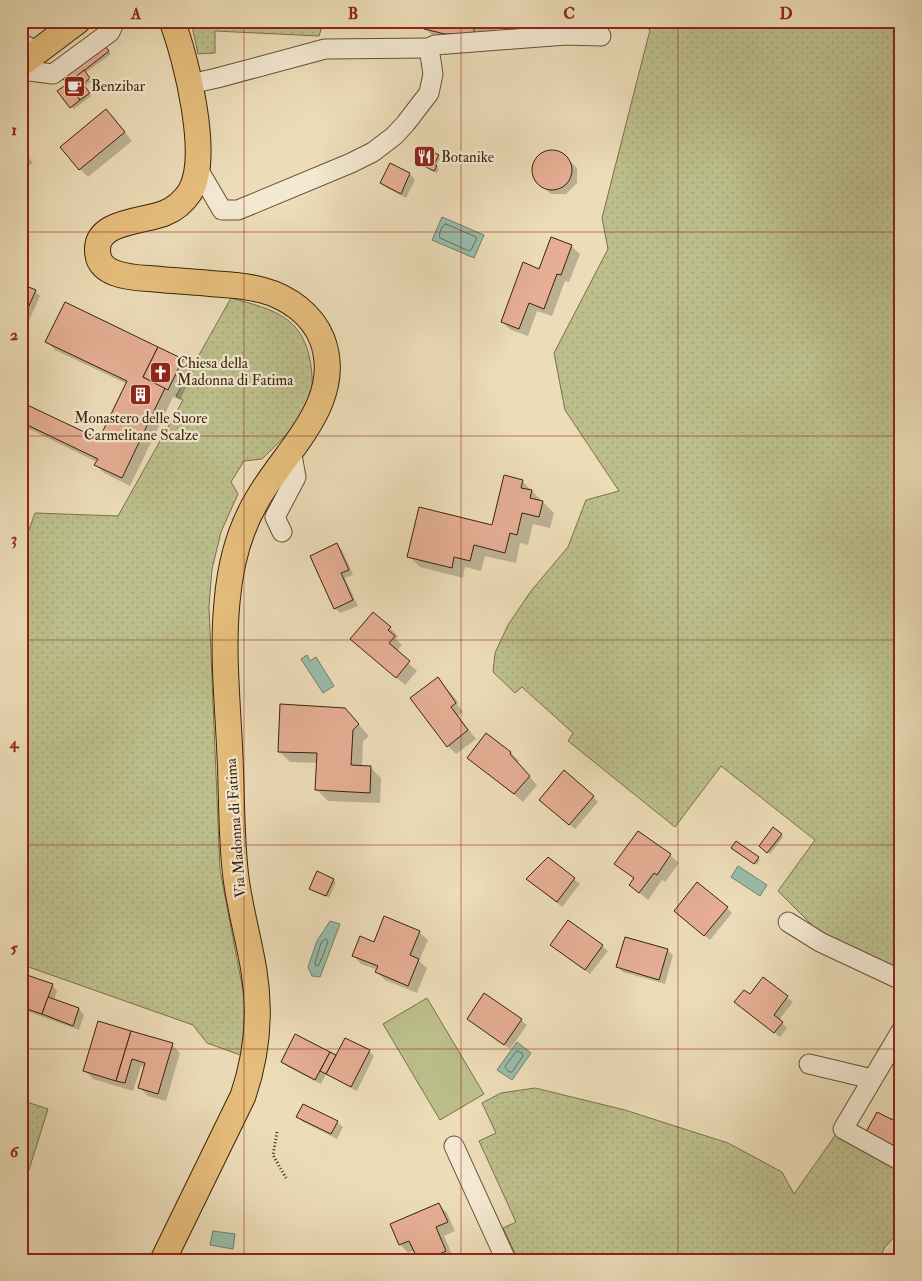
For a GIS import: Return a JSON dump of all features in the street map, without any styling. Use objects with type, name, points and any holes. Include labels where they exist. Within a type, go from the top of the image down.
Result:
[{"type":"main road","points":[[25,57],[78,21]]},
{"type":"main road","points":[[177,28],[190,84],[197,133],[198,169]]},
{"type":"main road","name":"Via Madonna di Fatima","points":[[162,1260],[243,1096],[250,1075],[257,1040],[258,1013],[254,970],[236,877],[225,636],[226,604],[230,573],[239,538],[257,500],[274,471],[291,450],[317,411],[324,397],[327,382],[323,342],[318,331],[303,312],[288,300],[278,295],[247,287],[126,276],[106,269],[101,263],[98,247],[105,232],[119,224],[158,215],[176,207],[192,189],[198,169]]},
{"type":"street","points":[[25,57],[53,74],[110,32],[115,21]]},
{"type":"street","points":[[190,84],[325,49],[429,48],[435,45],[566,35],[601,36]]},
{"type":"street","points":[[198,169],[222,210],[238,210],[373,152],[394,136],[429,93],[433,74],[429,48]]},
{"type":"street","points":[[282,532],[275,518],[296,477],[291,450]]},
{"type":"street","points":[[788,922],[820,942],[901,980]]},
{"type":"street","points":[[901,1031],[843,1129],[901,1161]]},
{"type":"street","points":[[809,1064],[872,1080]]},
{"type":"street","points":[[454,1146],[506,1260]]},
{"type":"path","points":[[277,1132],[273,1155],[286,1178]]},
{"type":"green space","points":[[191,21],[324,21],[319,36],[215,31],[215,53],[198,54]]},
{"type":"green space","points":[[635,21],[901,21],[901,971],[825,938],[778,891],[815,840],[721,766],[675,827],[568,741],[573,733],[522,687],[515,693],[493,672],[495,653],[508,625],[531,591],[568,547],[586,500],[619,491],[565,410],[554,353],[608,249],[602,218],[650,30]]},
{"type":"green space","points":[[231,298],[273,312],[294,326],[302,336],[307,349],[312,382],[309,402],[298,421],[262,459],[244,461],[231,482],[238,494],[221,532],[212,569],[209,606],[220,870],[246,1006],[243,1056],[207,1043],[193,1025],[23,965],[21,971],[21,552],[35,513],[118,516],[183,400],[176,396]]},
{"type":"green space","points":[[427,998],[484,1094],[440,1120],[383,1024]]},
{"type":"green space","points":[[535,1088],[625,1110],[728,1143],[782,1172],[794,1194],[839,1130],[901,1166],[901,1230],[884,1248],[880,1260],[752,1260],[728,1255],[695,1260],[518,1260],[503,1228],[516,1222],[479,1141],[496,1133],[482,1103],[501,1093]]},
{"type":"green space","points":[[21,1100],[48,1109],[22,1192],[21,1191]]},
{"type":"water","points":[[442,217],[484,235],[474,258],[432,240]]},
{"type":"water","points":[[307,655],[310,661],[316,657],[334,686],[323,693],[301,659]]},
{"type":"water","points":[[738,866],[767,885],[760,896],[731,877]]},
{"type":"water","points":[[330,921],[340,924],[320,977],[312,976],[308,967],[317,941]]},
{"type":"water","points":[[517,1042],[531,1053],[512,1080],[497,1070]]},
{"type":"water","points":[[213,1231],[235,1234],[233,1249],[210,1245]]},
{"type":"building","points":[[417,21],[487,21],[487,27],[474,26],[474,34],[445,34],[424,29],[424,22]]},
{"type":"building","points":[[94,32],[109,51],[67,84],[52,64]]},
{"type":"building","points":[[84,70],[90,78],[83,84],[90,93],[80,100],[67,84]]},
{"type":"building","points":[[67,84],[80,100],[70,108],[57,91]]},
{"type":"building","points":[[106,109],[125,132],[79,170],[60,147]]},
{"type":"building","points":[[423,147],[439,155],[434,164],[437,166],[434,171],[420,164],[421,161],[417,159]]},
{"type":"building","points":[[21,148],[28,157],[21,162]]},
{"type":"building","points":[[556,150],[563,153],[569,159],[572,170],[571,178],[563,187],[556,190],[548,190],[541,187],[533,178],[532,166],[535,159],[544,151]]},
{"type":"building","points":[[390,163],[410,173],[401,194],[380,183]]},
{"type":"building","points":[[551,237],[572,245],[561,275],[557,274],[544,309],[529,303],[519,329],[501,322],[523,262],[539,269]]},
{"type":"building","points":[[21,284],[36,290],[23,319],[21,318]]},
{"type":"building","name":"Monastero delle Suore Carmelitane Scalze","points":[[65,302],[158,347],[143,377],[165,388],[122,478],[94,465],[98,459],[21,422],[21,402],[99,439],[127,381],[45,342]]},
{"type":"building","name":"Chiesa della Madonna di Fatima","points":[[158,347],[183,359],[168,390],[143,377]]},
{"type":"building","points":[[183,359],[190,362],[187,369],[180,366]]},
{"type":"building","points":[[504,475],[523,480],[521,488],[532,490],[530,498],[543,501],[539,517],[522,513],[517,535],[510,533],[505,553],[474,545],[470,561],[454,557],[452,568],[407,557],[419,507],[492,525]]},
{"type":"building","points":[[337,543],[349,570],[341,573],[353,600],[334,609],[310,556]]},
{"type":"building","points":[[373,612],[391,627],[388,630],[395,636],[389,643],[410,661],[396,678],[350,639]]},
{"type":"building","points":[[438,677],[456,703],[451,707],[468,730],[447,747],[410,698]]},
{"type":"building","points":[[280,704],[345,708],[359,724],[353,730],[351,765],[371,766],[370,793],[315,790],[317,753],[278,752]]},
{"type":"building","points":[[486,733],[511,752],[510,754],[530,776],[514,794],[467,758]]},
{"type":"building","points":[[564,770],[594,796],[569,825],[539,800]]},
{"type":"building","points":[[773,827],[782,834],[767,853],[759,846]]},
{"type":"building","points":[[638,831],[671,854],[657,875],[654,873],[639,893],[629,885],[634,878],[614,864]]},
{"type":"building","points":[[736,841],[759,857],[754,864],[731,848]]},
{"type":"building","points":[[548,857],[575,878],[557,902],[526,879]]},
{"type":"building","points":[[317,871],[334,879],[326,896],[309,889]]},
{"type":"building","points":[[697,882],[728,907],[704,936],[674,911]]},
{"type":"building","points":[[384,916],[420,931],[410,955],[419,959],[408,986],[375,972],[378,966],[352,956],[360,936],[374,942]]},
{"type":"building","points":[[568,920],[603,945],[585,970],[550,945]]},
{"type":"building","points":[[625,937],[668,949],[659,980],[616,967]]},
{"type":"building","points":[[21,973],[53,984],[42,1014],[21,1007]]},
{"type":"building","points":[[763,977],[788,996],[774,1015],[783,1022],[774,1033],[734,1002],[744,990],[750,994]]},
{"type":"building","points":[[484,993],[522,1019],[504,1045],[467,1019]]},
{"type":"building","points":[[48,997],[79,1008],[73,1026],[42,1014]]},
{"type":"building","points":[[98,1021],[131,1031],[116,1081],[83,1071]]},
{"type":"building","points":[[131,1031],[173,1043],[158,1094],[138,1088],[145,1063],[132,1059],[125,1083],[116,1081]]},
{"type":"building","points":[[295,1034],[330,1052],[315,1080],[281,1062]]},
{"type":"building","points":[[345,1038],[370,1050],[351,1087],[326,1074]]},
{"type":"building","points":[[330,1052],[336,1055],[326,1074],[320,1071]]},
{"type":"building","points":[[303,1104],[338,1121],[331,1134],[296,1117]]},
{"type":"building","points":[[877,1112],[901,1124],[901,1132],[894,1146],[866,1132]]},
{"type":"building","points":[[439,1203],[448,1222],[436,1227],[446,1251],[426,1260],[418,1260],[409,1241],[399,1245],[390,1224]]},
{"type":"place","name":"Benzibar","points":[[75,86]]},
{"type":"place","name":"Botanike","points":[[425,157]]},
{"type":"place","name":"Chiesa della Madonna di Fatima","points":[[161,372]]},
{"type":"place","name":"Monastero delle Suore Carmelitane Scalze","points":[[141,395]]}]
